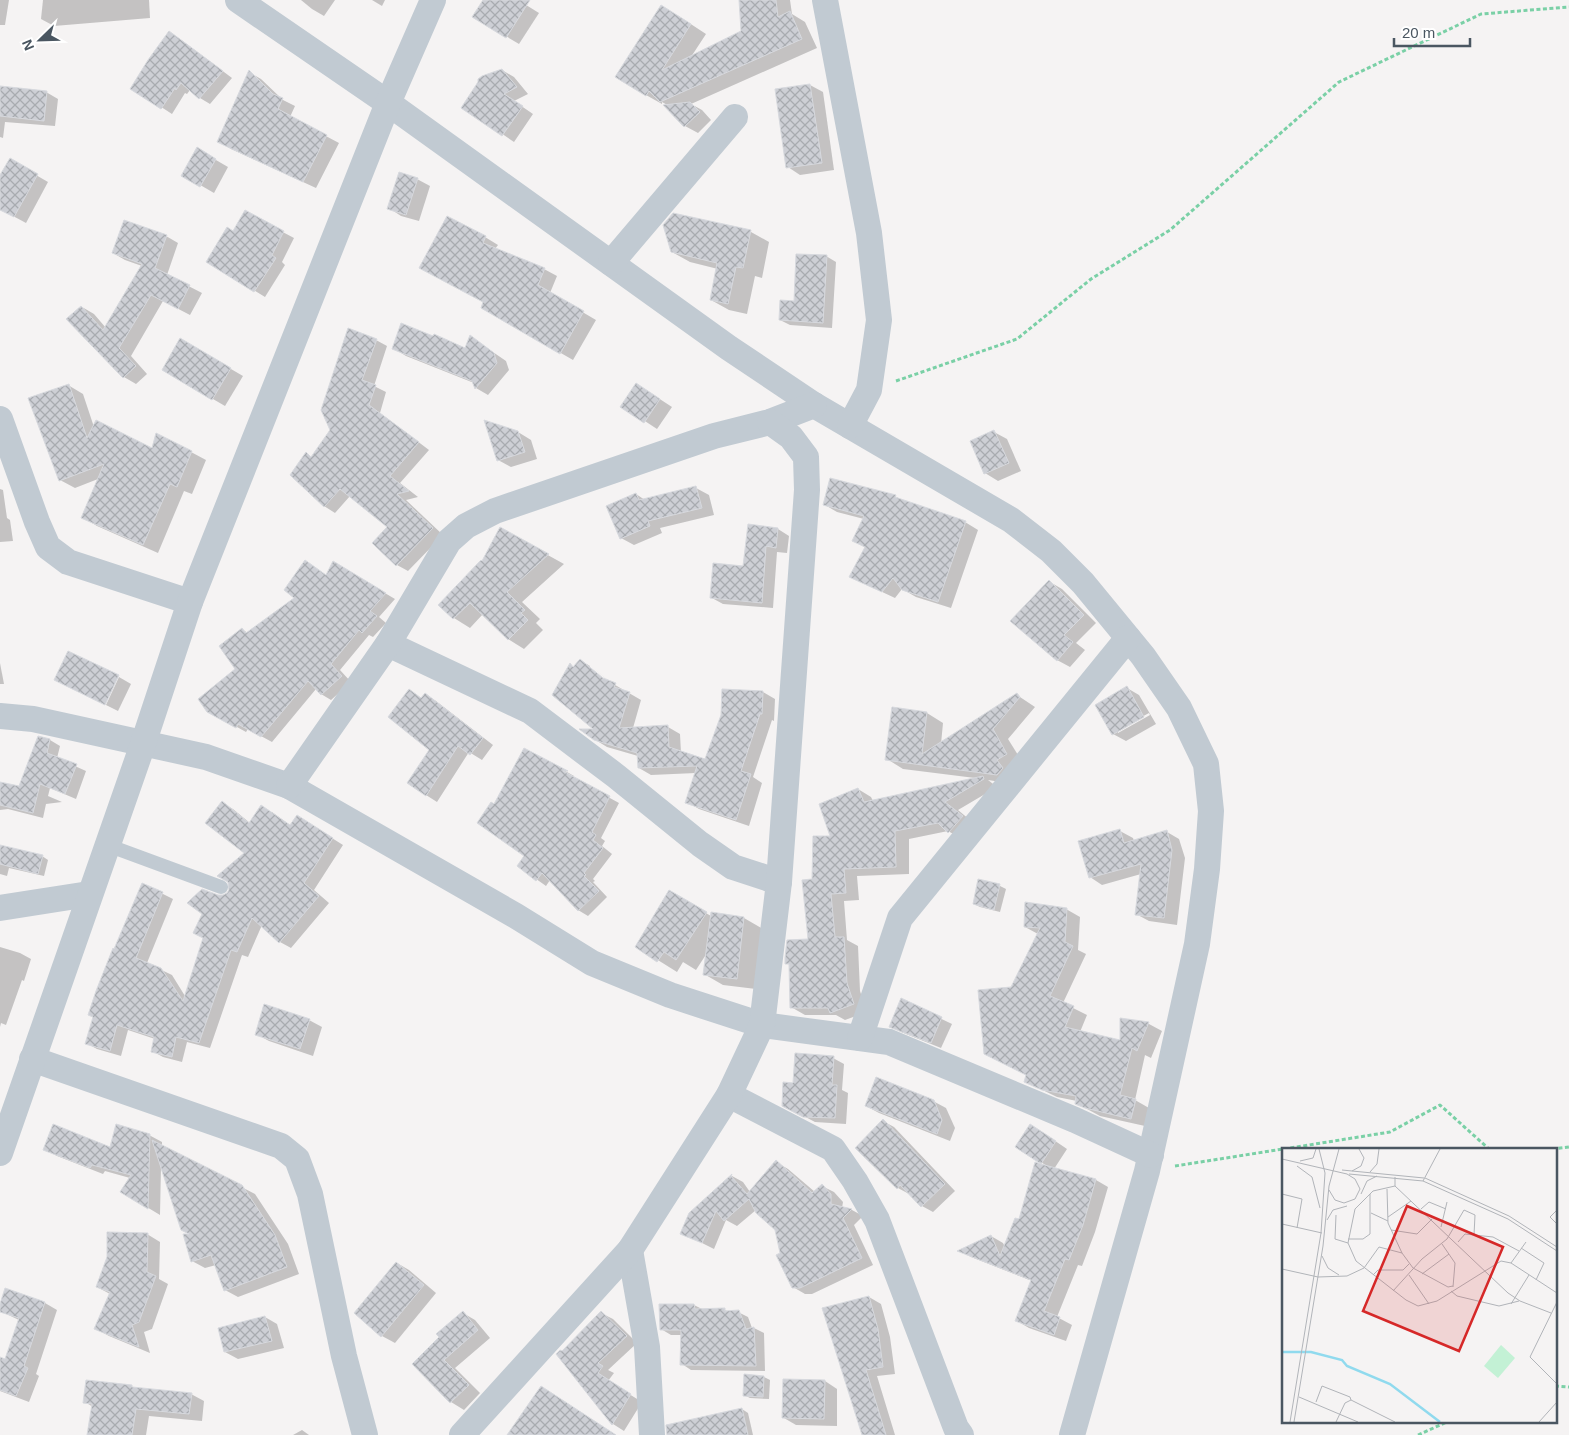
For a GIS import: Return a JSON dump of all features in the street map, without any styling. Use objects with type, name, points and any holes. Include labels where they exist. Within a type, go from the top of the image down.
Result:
[{"type":"street","points":[[238,0],[388,104],[729,348],[814,405],[1011,520],[1057,557],[1083,583],[1143,656],[1179,708],[1206,764],[1211,811],[1208,869],[1196,944],[1149,1163],[1072,1435]]},
{"type":"street","points":[[0,1154],[89,894],[143,744],[190,602],[388,104],[433,0]]},
{"type":"street","points":[[825,0],[869,233],[880,320],[869,390],[850,426]]},
{"type":"street","points":[[611,263],[735,117]]},
{"type":"street","points":[[289,786],[388,644],[449,541],[466,526],[496,511],[714,436],[770,422],[814,405]]},
{"type":"street","points":[[462,1435],[630,1250],[729,1095],[762,1025],[778,882],[807,481],[806,457],[791,438],[770,422]]},
{"type":"street","points":[[2,429],[48,546],[68,562],[190,602]]},
{"type":"street","points":[[860,1038],[900,918],[1128,638]]},
{"type":"street","points":[[388,644],[530,711],[616,776],[700,844],[733,867],[778,882]]},
{"type":"street","points":[[0,716],[33,719],[206,757],[289,786],[516,916],[592,963],[670,995],[762,1025],[889,1042],[1075,1120],[1149,1163]]},
{"type":"street","points":[[0,908],[89,894]]},
{"type":"street","points":[[32,1059],[281,1146],[297,1159],[310,1194],[344,1356],[365,1435]]},
{"type":"street","points":[[729,1095],[833,1149],[855,1181],[877,1220],[956,1428],[961,1435]]},
{"type":"street","points":[[630,1250],[647,1347],[652,1435]]},
{"type":"lane","points":[[107,845],[221,887]]},
{"type":"path","points":[[869,390],[1017,339],[1091,279],[1170,230],[1339,82],[1482,14],[1569,6]]},
{"type":"path","points":[[1289,1148],[1390,1132],[1440,1104],[1488,1148]]},
{"type":"path","points":[[1556,1149],[1569,1147]]},
{"type":"path","points":[[1149,1163],[1282,1149]]},
{"type":"path","points":[[1556,1386],[1569,1386]]},
{"type":"path","points":[[1418,1435],[1446,1422]]},
{"type":"building","points":[[483,0],[530,0],[506,38],[472,17]]},
{"type":"building","points":[[739,0],[776,0],[778,17],[790,11],[802,39],[660,102],[649,91],[646,96],[615,77],[661,5],[691,24],[662,70],[741,31]]},
{"type":"building","points":[[169,31],[223,71],[199,99],[181,83],[176,90],[175,88],[161,109],[130,89]]},
{"type":"building","points":[[502,69],[517,87],[504,94],[523,106],[502,136],[461,108],[478,82],[478,79]]},
{"type":"building","points":[[249,70],[273,94],[283,98],[278,109],[327,135],[303,182],[217,142]]},
{"type":"building","points":[[810,84],[822,163],[786,168],[775,89]]},
{"type":"building","points":[[0,86],[47,91],[44,121],[0,116]]},
{"type":"building","points":[[690,102],[700,112],[684,127],[663,105]]},
{"type":"building","points":[[197,147],[216,159],[200,187],[181,176]]},
{"type":"building","points":[[10,158],[38,174],[14,217],[0,210],[0,175]]},
{"type":"building","points":[[399,172],[418,178],[406,215],[387,209]]},
{"type":"building","points":[[245,210],[284,231],[272,255],[276,258],[254,292],[206,262],[227,227],[233,231]]},
{"type":"building","points":[[673,213],[751,230],[743,268],[736,267],[728,304],[710,300],[717,263],[671,252],[663,225]]},
{"type":"building","points":[[447,216],[486,236],[483,243],[545,268],[538,285],[584,311],[560,354],[481,308],[483,302],[419,268]]},
{"type":"building","points":[[124,220],[167,235],[155,268],[190,285],[178,309],[151,295],[119,348],[136,366],[123,378],[66,319],[81,306],[103,330],[142,264],[112,253]]},
{"type":"building","points":[[796,254],[827,255],[823,323],[779,320],[780,300],[794,301]]},
{"type":"building","points":[[401,323],[433,336],[434,334],[465,348],[470,335],[494,353],[497,363],[475,389],[472,381],[392,349]]},
{"type":"building","points":[[348,328],[377,339],[362,380],[376,385],[369,405],[419,442],[390,476],[409,491],[397,494],[433,528],[396,566],[372,543],[387,527],[340,489],[324,507],[290,475],[306,452],[311,457],[330,430],[321,410]]},
{"type":"building","points":[[180,338],[231,368],[212,400],[162,370]]},
{"type":"building","points":[[636,383],[660,399],[644,423],[620,407]]},
{"type":"building","points":[[69,384],[87,438],[96,420],[152,448],[156,433],[192,451],[177,487],[170,484],[143,545],[81,518],[104,464],[59,481],[28,398]]},
{"type":"building","points":[[484,420],[518,431],[525,452],[497,461]]},
{"type":"building","points":[[994,430],[1009,463],[984,474],[970,441]]},
{"type":"building","points":[[830,478],[896,495],[895,497],[966,521],[938,602],[902,590],[893,578],[882,592],[849,577],[865,547],[852,541],[864,516],[823,505]]},
{"type":"building","points":[[696,486],[702,508],[648,521],[650,526],[620,539],[606,506],[636,493],[639,500]]},
{"type":"building","points":[[748,524],[778,528],[776,548],[766,546],[762,603],[710,598],[713,563],[743,566]]},
{"type":"building","points":[[500,527],[549,554],[507,592],[525,610],[521,613],[528,620],[508,640],[470,603],[453,619],[438,605],[482,561]]},
{"type":"building","points":[[305,560],[326,575],[333,561],[386,593],[370,611],[377,616],[362,633],[359,630],[331,664],[342,676],[321,695],[308,681],[261,737],[238,724],[236,728],[207,712],[198,699],[235,669],[219,646],[242,628],[246,633],[294,598],[284,590]]},
{"type":"building","points":[[1049,580],[1084,615],[1064,635],[1073,642],[1057,661],[1010,621]]},
{"type":"building","points":[[68,651],[119,675],[105,705],[54,680]]},
{"type":"building","points":[[580,659],[603,678],[616,683],[614,687],[630,692],[619,728],[668,725],[669,747],[705,759],[721,715],[722,689],[763,691],[762,714],[760,714],[741,771],[751,774],[736,820],[685,803],[697,766],[638,768],[637,753],[594,740],[579,729],[593,729],[552,695],[570,663],[573,667]]},
{"type":"building","points":[[1127,686],[1144,717],[1112,735],[1095,705]]},
{"type":"building","points":[[409,689],[421,698],[425,693],[483,738],[470,755],[458,746],[426,796],[407,783],[429,750],[388,717]]},
{"type":"building","points":[[1017,693],[1020,697],[993,729],[1007,754],[997,760],[1003,768],[997,775],[885,760],[892,707],[927,712],[922,754]]},
{"type":"building","points":[[38,736],[50,739],[47,753],[77,764],[65,794],[40,784],[33,813],[0,805],[0,782],[19,786]]},
{"type":"building","points":[[524,748],[610,796],[592,832],[596,835],[593,840],[603,848],[584,873],[586,875],[584,876],[599,891],[578,911],[542,873],[536,881],[517,866],[524,856],[477,823],[491,802],[494,804]]},
{"type":"building","points":[[983,776],[984,779],[945,802],[963,816],[948,833],[938,823],[895,831],[896,867],[844,869],[846,893],[831,894],[835,937],[844,937],[847,983],[854,1004],[830,1013],[828,1008],[790,1008],[789,964],[785,964],[787,940],[808,939],[802,880],[812,879],[813,836],[830,836],[819,804],[858,788],[864,802]]},
{"type":"building","points":[[222,801],[249,823],[261,805],[290,825],[297,815],[333,838],[304,883],[319,896],[279,943],[252,918],[237,952],[231,950],[199,1043],[176,1037],[172,1057],[151,1052],[154,1037],[117,1025],[110,1051],[85,1044],[93,1017],[88,1015],[96,991],[142,883],[163,892],[136,958],[161,968],[183,1001],[203,938],[193,933],[202,914],[187,903],[202,889],[218,895],[227,893],[229,890],[228,882],[217,876],[244,853],[205,823]]},
{"type":"building","points":[[1120,829],[1124,843],[1167,830],[1172,850],[1164,918],[1135,915],[1141,864],[1089,878],[1078,841]]},
{"type":"building","points":[[0,845],[43,855],[38,874],[0,864]]},
{"type":"building","points":[[978,879],[1000,884],[994,910],[973,904]]},
{"type":"building","points":[[669,890],[707,912],[676,960],[664,952],[657,962],[635,947]]},
{"type":"building","points":[[1025,902],[1067,908],[1065,942],[1073,946],[1050,996],[1074,1006],[1065,1027],[1120,1040],[1120,1018],[1149,1022],[1137,1051],[1132,1048],[1120,1095],[1136,1099],[1131,1119],[1075,1104],[1076,1096],[1042,1090],[1024,1082],[1026,1075],[984,1054],[978,990],[1011,987],[1040,928],[1024,927]]},
{"type":"building","points":[[711,912],[744,917],[737,979],[703,975]]},
{"type":"building","points":[[901,998],[942,1017],[931,1043],[889,1027]]},
{"type":"building","points":[[264,1004],[310,1019],[300,1049],[255,1035]]},
{"type":"building","points":[[795,1053],[834,1056],[832,1085],[837,1085],[835,1118],[803,1117],[782,1106],[783,1082],[793,1083]]},
{"type":"building","points":[[876,1077],[934,1100],[942,1120],[937,1134],[865,1106]]},
{"type":"building","points":[[883,1119],[945,1184],[921,1207],[900,1185],[897,1189],[855,1148]]},
{"type":"building","points":[[53,1124],[110,1147],[116,1124],[150,1134],[148,1209],[120,1192],[131,1175],[92,1165],[90,1168],[43,1150]]},
{"type":"building","points":[[1030,1124],[1056,1141],[1041,1164],[1015,1147]]},
{"type":"building","points":[[152,1140],[242,1185],[275,1235],[287,1267],[224,1291],[211,1255],[191,1262],[183,1234],[189,1234],[181,1230]]},
{"type":"building","points":[[776,1160],[812,1193],[822,1184],[831,1194],[831,1204],[852,1209],[843,1218],[862,1258],[800,1288],[792,1288],[776,1255],[780,1253],[775,1230],[756,1213],[749,1199],[724,1221],[716,1211],[702,1243],[680,1234],[689,1213],[732,1174],[731,1176],[747,1194]]},
{"type":"building","points":[[1035,1162],[1096,1179],[1083,1225],[1069,1260],[1065,1259],[1044,1311],[1060,1317],[1054,1335],[1015,1321],[1031,1280],[957,1251],[991,1235],[1000,1256],[1015,1218],[1019,1219]]},
{"type":"building","points":[[107,1232],[148,1233],[147,1272],[156,1276],[139,1322],[132,1325],[139,1347],[94,1329],[110,1292],[96,1287],[107,1257]]},
{"type":"building","points":[[396,1262],[424,1285],[381,1337],[354,1313]]},
{"type":"building","points":[[5,1288],[45,1302],[24,1366],[28,1368],[16,1396],[0,1390],[0,1357],[5,1359],[19,1318],[0,1312],[0,1304]]},
{"type":"building","points":[[869,1296],[878,1329],[883,1367],[866,1370],[886,1435],[862,1435],[822,1308]]},
{"type":"building","points":[[659,1304],[694,1304],[695,1309],[725,1308],[725,1311],[739,1310],[746,1329],[754,1327],[756,1366],[680,1365],[681,1330],[660,1330]]},
{"type":"building","points":[[463,1311],[478,1330],[444,1360],[469,1385],[450,1403],[412,1364],[439,1337],[436,1334]]},
{"type":"building","points":[[601,1311],[627,1336],[598,1363],[603,1366],[598,1373],[631,1394],[612,1425],[556,1354],[560,1350],[562,1351]]},
{"type":"building","points":[[265,1316],[272,1341],[224,1352],[218,1328]]},
{"type":"building","points":[[744,1374],[764,1376],[763,1397],[743,1396]]},
{"type":"building","points":[[783,1379],[825,1380],[824,1419],[782,1418]]},
{"type":"building","points":[[86,1380],[192,1393],[189,1414],[136,1409],[132,1435],[87,1435],[92,1404],[83,1403]]},
{"type":"building","points":[[541,1386],[616,1435],[507,1435]]},
{"type":"building","points":[[742,1408],[748,1435],[667,1435],[666,1425]]}]
